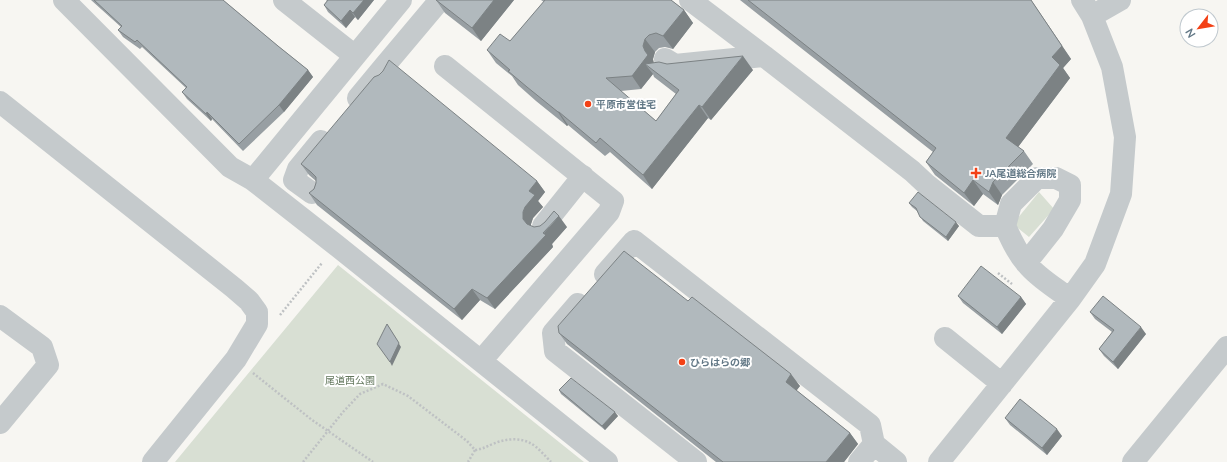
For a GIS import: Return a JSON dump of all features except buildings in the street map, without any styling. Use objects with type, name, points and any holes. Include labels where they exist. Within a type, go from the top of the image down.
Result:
[{"type":"street","points":[[64,0],[230,167],[253,180],[607,462]]},
{"type":"street","points":[[284,0],[355,56]]},
{"type":"street","points":[[253,180],[401,0]]},
{"type":"street","points":[[348,110],[440,0]]},
{"type":"street","points":[[690,0],[912,171],[926,186],[979,226],[1005,226]]},
{"type":"street","points":[[939,462],[1070,299],[1095,264],[1121,194],[1125,137],[1112,67],[1087,8],[1120,0]]},
{"type":"street","points":[[665,59],[675,66],[764,56]]},
{"type":"street","points":[[372,92],[374,85],[387,63]]},
{"type":"street","points":[[446,66],[613,201],[609,212],[481,361]]},
{"type":"street","points":[[0,102],[234,288],[249,301],[257,312],[257,324],[236,359],[153,462]]},
{"type":"street","points":[[312,193],[294,180],[298,169],[332,128]]},
{"type":"street","points":[[543,226],[583,176]]},
{"type":"street","points":[[1026,263],[1053,229],[1070,200],[1070,185],[1056,178],[1037,178],[1011,204],[1005,226],[1016,248],[1026,263],[1032,270],[1070,299]]},
{"type":"street","points":[[696,462],[555,351],[553,332],[634,241],[870,425],[874,444],[896,462]]},
{"type":"street","points":[[0,316],[42,347],[48,365],[0,423]]},
{"type":"street","points":[[946,338],[1002,384]]},
{"type":"street","points":[[1133,462],[1227,347]]},
{"type":"street","points":[[859,462],[874,444]]},
{"type":"path","points":[[257,312],[275,322],[336,245]]},
{"type":"path","points":[[250,371],[328,431],[373,462]]},
{"type":"path","points":[[303,462],[343,412],[360,394],[383,384],[408,396],[467,441],[475,450]]},
{"type":"path","points":[[475,450],[483,449],[493,444],[508,440],[519,439],[531,443],[551,462]]},
{"type":"path","points":[[468,462],[475,450]]},
{"type":"green space","points":[[1039,192],[1054,209],[1029,237],[1013,224]]},
{"type":"green space","name":"尾道西公園","points":[[338,265],[584,462],[175,462]]},
{"type":"place","name":"平原市営住宅","points":[[588,104]]},
{"type":"place","name":"JA尾道総合病院","points":[[976,173]]},
{"type":"place","name":"ひらはらの郷","points":[[682,362]]}]
